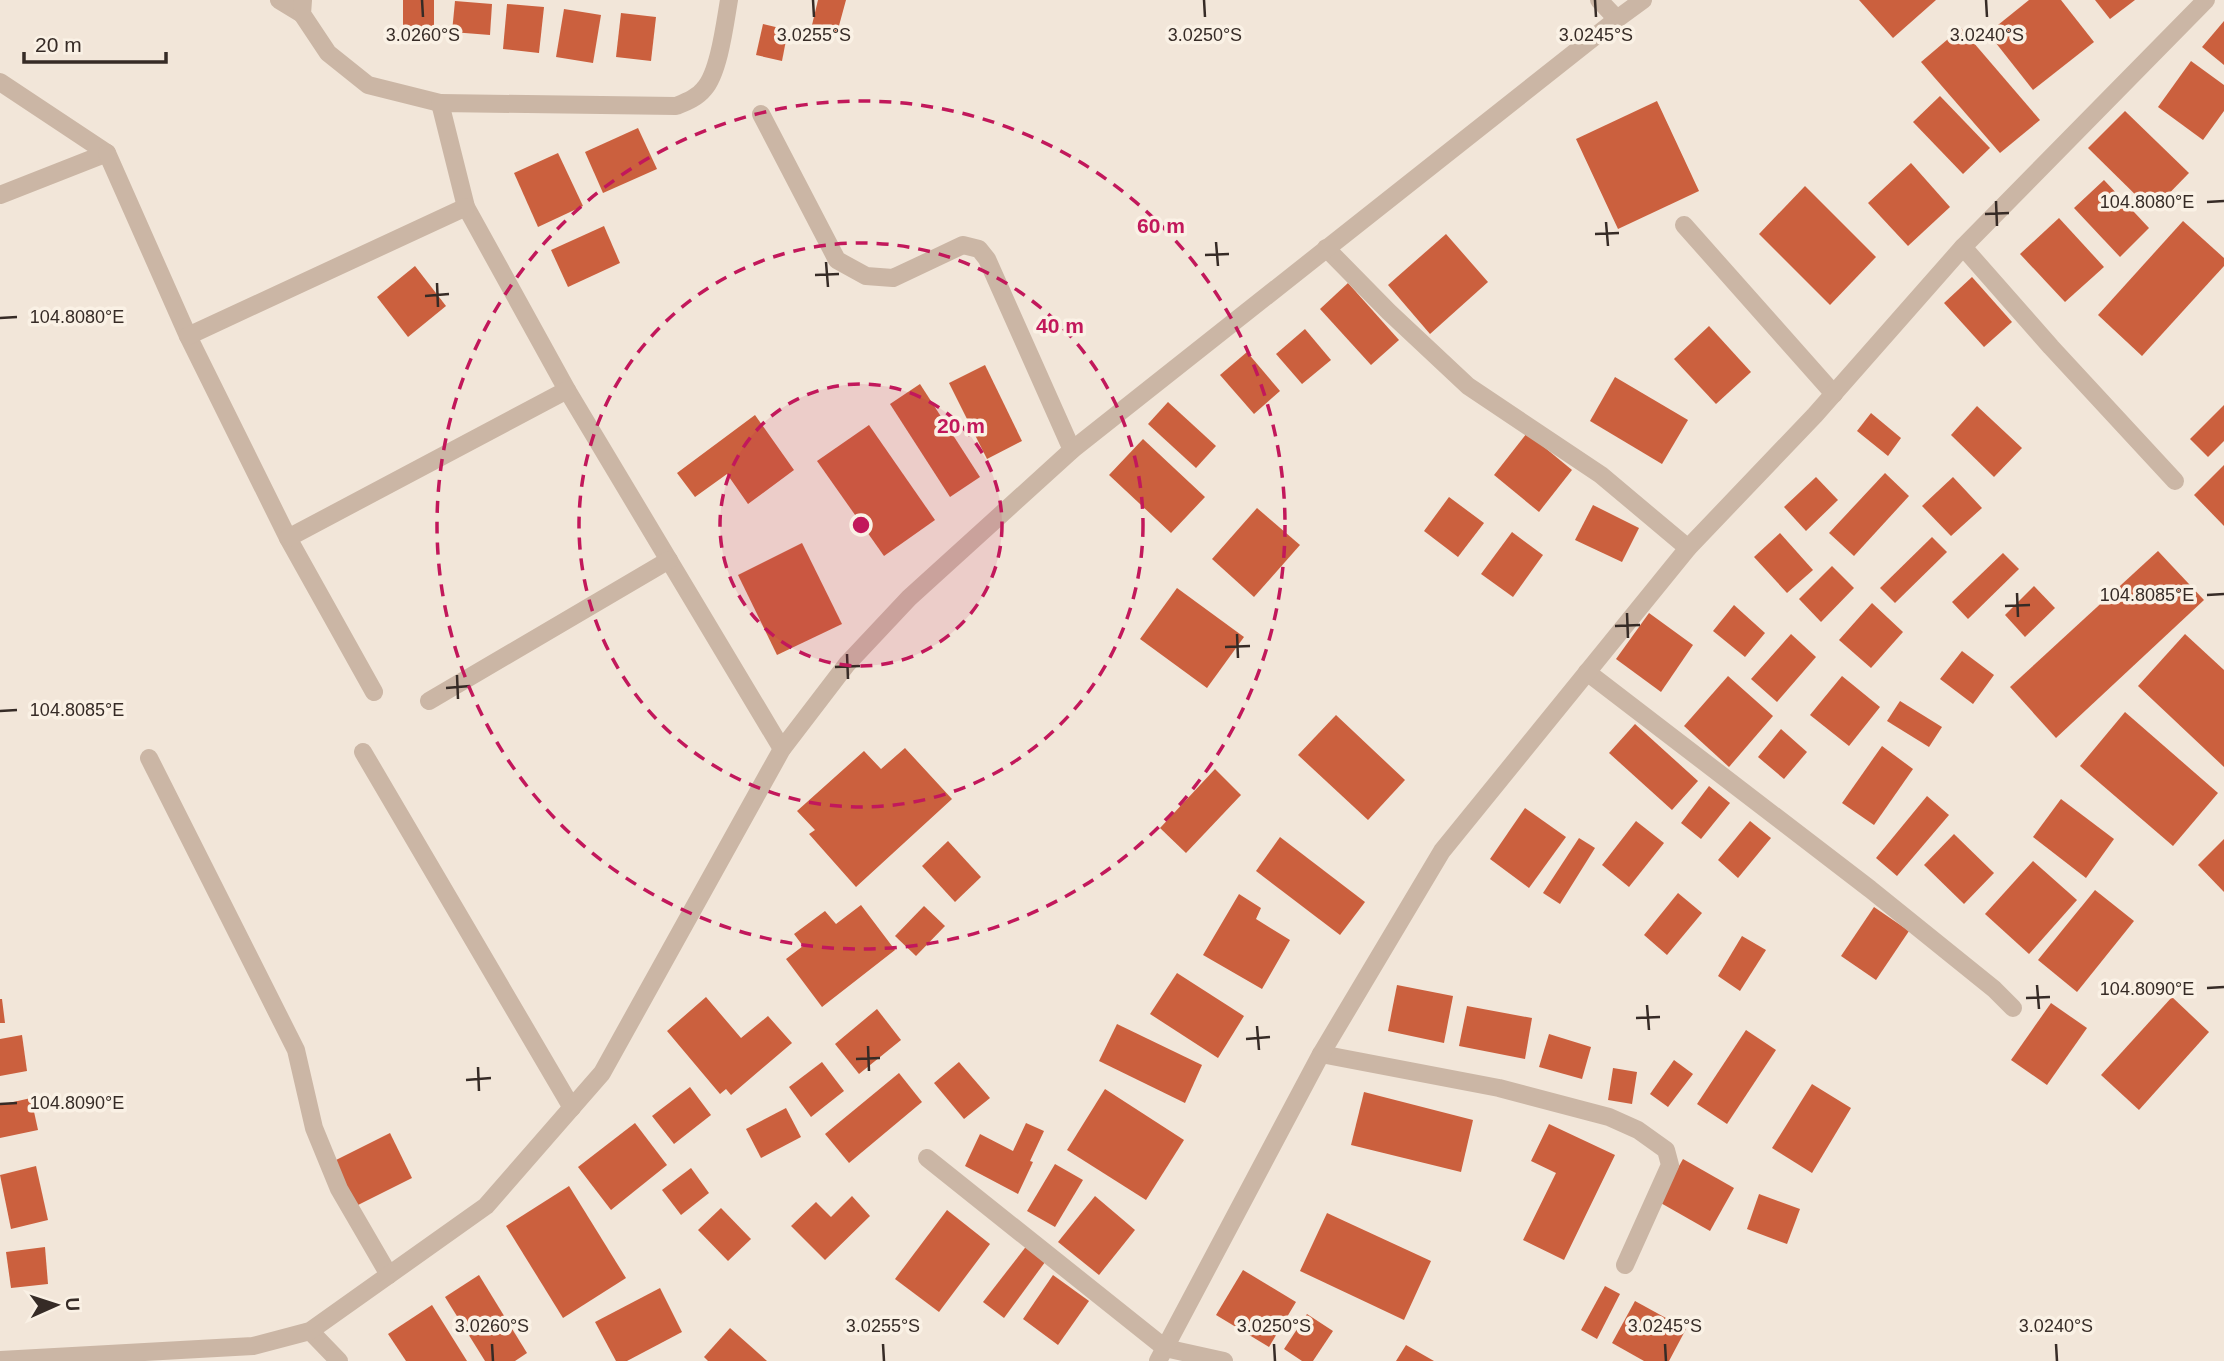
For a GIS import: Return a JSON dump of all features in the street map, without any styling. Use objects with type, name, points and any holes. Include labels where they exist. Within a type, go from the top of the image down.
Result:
[{"type":"street","points":[[279,0],[303,7],[328,53],[368,85],[440,103],[676,106],[691,100],[706,88],[717,60],[729,0]]},
{"type":"street","points":[[1599,0],[1617,19]]},
{"type":"street","points":[[0,1360],[253,1346],[310,1332],[486,1206],[602,1073],[782,749],[847,664],[909,598],[1072,450],[1643,0]]},
{"type":"street","points":[[1161,1354],[1321,1054],[1442,851],[1688,548],[1834,394],[1963,247],[2206,0]]},
{"type":"street","points":[[0,82],[107,153],[188,336],[288,538],[374,692]]},
{"type":"street","points":[[440,103],[466,207],[567,390],[782,749]]},
{"type":"street","points":[[761,114],[837,260],[866,276],[893,278],[963,246],[979,249],[987,259],[1072,450]]},
{"type":"street","points":[[0,195],[107,153]]},
{"type":"street","points":[[188,336],[466,207]]},
{"type":"street","points":[[1684,225],[1834,394]]},
{"type":"street","points":[[1963,247],[2175,481]]},
{"type":"street","points":[[1326,248],[1468,386],[1601,475],[1688,548]]},
{"type":"street","points":[[288,538],[567,390]]},
{"type":"street","points":[[429,701],[669,560]]},
{"type":"street","points":[[1587,672],[1870,889],[1994,989],[2013,1008]]},
{"type":"street","points":[[363,752],[572,1108]]},
{"type":"street","points":[[149,758],[296,1050],[314,1128],[339,1189],[389,1275]]},
{"type":"street","points":[[1321,1054],[1499,1088],[1609,1117],[1638,1130],[1666,1150],[1670,1165],[1625,1265]]},
{"type":"street","points":[[927,1158],[1161,1354],[1224,1361]]},
{"type":"street","points":[[310,1332],[339,1361]]},
{"type":"building","points":[[403,0],[434,0],[434,39],[403,39]]},
{"type":"building","points":[[818,0],[846,0],[837,33],[812,25]]},
{"type":"building","points":[[1859,0],[1936,0],[1893,38]]},
{"type":"building","points":[[2029,0],[2061,0],[2094,42],[2033,90],[1988,33]]},
{"type":"building","points":[[2095,0],[2135,0],[2110,19]]},
{"type":"building","points":[[455,1],[492,4],[490,35],[452,32]]},
{"type":"building","points":[[507,4],[544,7],[539,53],[503,49]]},
{"type":"building","points":[[564,9],[601,15],[593,63],[556,57]]},
{"type":"building","points":[[621,13],[656,17],[651,61],[616,57]]},
{"type":"building","points":[[2224,21],[2224,65],[2202,47]]},
{"type":"building","points":[[763,24],[788,30],[782,61],[756,55]]},
{"type":"building","points":[[1961,28],[2040,120],[2000,153],[1921,62]]},
{"type":"building","points":[[2191,61],[2224,85],[2224,111],[2203,140],[2158,107]]},
{"type":"building","points":[[1940,96],[1990,148],[1963,174],[1913,122]]},
{"type":"building","points":[[1657,101],[1699,191],[1618,229],[1576,139]]},
{"type":"building","points":[[2125,111],[2189,173],[2152,211],[2088,148]]},
{"type":"building","points":[[638,128],[657,169],[603,193],[585,152]]},
{"type":"building","points":[[558,153],[583,206],[538,227],[514,173]]},
{"type":"building","points":[[1911,163],[1950,207],[1908,246],[1868,203]]},
{"type":"building","points":[[2104,180],[2149,228],[2120,257],[2074,208]]},
{"type":"building","points":[[1805,186],[1876,257],[1830,305],[1759,234]]},
{"type":"building","points":[[2059,218],[2104,267],[2065,302],[2020,254]]},
{"type":"building","points":[[2183,221],[2224,258],[2224,266],[2142,356],[2098,315]]},
{"type":"building","points":[[604,226],[620,263],[568,287],[551,250]]},
{"type":"building","points":[[1446,234],[1488,282],[1430,334],[1388,285]]},
{"type":"building","points":[[415,266],[446,306],[408,337],[377,297]]},
{"type":"building","points":[[1972,277],[2012,322],[1984,347],[1944,303]]},
{"type":"building","points":[[1348,283],[1399,340],[1371,365],[1320,309]]},
{"type":"building","points":[[1709,326],[1751,372],[1716,404],[1674,359]]},
{"type":"building","points":[[1305,329],[1331,360],[1302,384],[1276,354]]},
{"type":"building","points":[[1247,352],[1280,391],[1254,414],[1220,375]]},
{"type":"building","points":[[985,365],[1022,441],[987,459],[949,383]]},
{"type":"building","points":[[1615,377],[1688,420],[1662,464],[1590,421]]},
{"type":"building","points":[[920,384],[980,477],[950,497],[890,404]]},
{"type":"building","points":[[1168,402],[1216,446],[1196,468],[1148,424]]},
{"type":"building","points":[[2224,405],[2224,441],[2208,457],[2190,439]]},
{"type":"building","points":[[1977,406],[2022,448],[1994,477],[1951,435]]},
{"type":"building","points":[[1871,413],[1901,438],[1888,456],[1857,431]]},
{"type":"building","points":[[755,415],[794,470],[748,504],[727,474],[695,497],[677,473]]},
{"type":"building","points":[[869,425],[935,520],[884,556],[817,461]]},
{"type":"building","points":[[1527,433],[1572,470],[1539,512],[1494,475]]},
{"type":"building","points":[[1143,439],[1205,497],[1171,533],[1109,475]]},
{"type":"building","points":[[2224,465],[2224,526],[2194,495]]},
{"type":"building","points":[[1885,473],[1909,496],[1854,556],[1829,533]]},
{"type":"building","points":[[1816,477],[1838,500],[1806,531],[1784,507]]},
{"type":"building","points":[[1953,477],[1982,508],[1951,536],[1922,506]]},
{"type":"building","points":[[1449,497],[1484,523],[1458,557],[1424,531]]},
{"type":"building","points":[[1593,505],[1639,528],[1622,562],[1575,540]]},
{"type":"building","points":[[1257,508],[1300,545],[1254,597],[1212,559]]},
{"type":"building","points":[[1512,532],[1543,555],[1513,597],[1481,574]]},
{"type":"building","points":[[1780,533],[1813,570],[1787,593],[1754,557]]},
{"type":"building","points":[[1932,537],[1947,552],[1895,603],[1880,588]]},
{"type":"building","points":[[802,543],[842,624],[777,655],[738,575]]},
{"type":"building","points":[[2158,551],[2204,600],[2056,738],[2010,687]]},
{"type":"building","points":[[2003,553],[2019,569],[1968,619],[1952,602]]},
{"type":"building","points":[[1832,566],[1854,588],[1821,622],[1799,599]]},
{"type":"building","points":[[2034,586],[2055,608],[2025,637],[2005,615]]},
{"type":"building","points":[[1177,588],[1244,637],[1207,688],[1140,639]]},
{"type":"building","points":[[1872,603],[1903,632],[1871,668],[1839,640]]},
{"type":"building","points":[[1734,605],[1765,633],[1745,657],[1713,631]]},
{"type":"building","points":[[1649,613],[1693,645],[1661,692],[1616,659]]},
{"type":"building","points":[[1791,634],[1816,657],[1777,702],[1751,679]]},
{"type":"building","points":[[2185,634],[2224,670],[2224,767],[2138,686]]},
{"type":"building","points":[[1962,651],[1994,675],[1973,704],[1940,679]]},
{"type":"building","points":[[1728,676],[1773,716],[1729,767],[1684,726]]},
{"type":"building","points":[[1842,676],[1880,707],[1849,746],[1810,715]]},
{"type":"building","points":[[1900,701],[1942,727],[1929,747],[1887,721]]},
{"type":"building","points":[[2125,712],[2218,793],[2173,846],[2080,766]]},
{"type":"building","points":[[1336,715],[1405,780],[1368,820],[1298,755]]},
{"type":"building","points":[[1635,724],[1698,781],[1672,810],[1609,753]]},
{"type":"building","points":[[1781,729],[1807,752],[1784,779],[1758,757]]},
{"type":"building","points":[[1882,746],[1913,769],[1874,825],[1842,803]]},
{"type":"building","points":[[905,748],[952,799],[856,887],[809,834],[815,830],[797,811],[864,751],[881,769]]},
{"type":"building","points":[[1215,769],[1241,795],[1186,853],[1160,828]]},
{"type":"building","points":[[1709,786],[1730,803],[1701,839],[1681,823]]},
{"type":"building","points":[[1927,796],[1949,815],[1897,876],[1876,858]]},
{"type":"building","points":[[2061,799],[2114,839],[2086,878],[2033,837]]},
{"type":"building","points":[[1525,808],[1566,837],[1529,888],[1490,859]]},
{"type":"building","points":[[1636,821],[1664,843],[1629,887],[1602,865]]},
{"type":"building","points":[[1750,821],[1771,838],[1738,878],[1718,860]]},
{"type":"building","points":[[1954,834],[1994,873],[1964,904],[1924,865]]},
{"type":"building","points":[[1280,837],[1365,902],[1340,935],[1256,871]]},
{"type":"building","points":[[1579,838],[1595,848],[1560,904],[1543,893]]},
{"type":"building","points":[[2224,839],[2224,892],[2198,865]]},
{"type":"building","points":[[948,841],[981,877],[955,902],[922,866]]},
{"type":"building","points":[[2033,861],[2077,900],[2029,954],[1985,914]]},
{"type":"building","points":[[2095,890],[2134,921],[2077,992],[2038,960]]},
{"type":"building","points":[[1678,893],[1702,913],[1667,955],[1644,935]]},
{"type":"building","points":[[1239,894],[1261,908],[1256,919],[1290,940],[1262,989],[1203,955]]},
{"type":"building","points":[[861,905],[895,950],[822,1007],[786,959],[803,946],[794,934],[825,911],[836,924]]},
{"type":"building","points":[[924,906],[945,926],[916,956],[895,936]]},
{"type":"building","points":[[1874,907],[1909,931],[1876,980],[1841,956]]},
{"type":"building","points":[[1742,936],[1766,950],[1740,991],[1718,976]]},
{"type":"building","points":[[1177,973],[1244,1016],[1218,1058],[1150,1014]]},
{"type":"building","points":[[1397,985],[1453,996],[1444,1043],[1388,1031]]},
{"type":"building","points":[[706,997],[741,1038],[768,1016],[792,1043],[731,1095],[726,1089],[720,1094],[667,1031]]},
{"type":"building","points":[[2172,997],[2209,1032],[2139,1110],[2101,1075]]},
{"type":"building","points":[[2,999],[5,1023],[0,1023]]},
{"type":"building","points":[[2051,1003],[2087,1028],[2047,1085],[2011,1060]]},
{"type":"building","points":[[1467,1006],[1532,1018],[1525,1059],[1459,1046]]},
{"type":"building","points":[[877,1009],[901,1040],[859,1074],[835,1044]]},
{"type":"building","points":[[1117,1024],[1202,1065],[1185,1103],[1099,1061]]},
{"type":"building","points":[[1746,1030],[1776,1050],[1727,1124],[1697,1104]]},
{"type":"building","points":[[1549,1034],[1591,1047],[1582,1079],[1539,1067]]},
{"type":"building","points":[[22,1035],[27,1071],[0,1076],[0,1039]]},
{"type":"building","points":[[1674,1060],[1693,1074],[1668,1107],[1650,1094]]},
{"type":"building","points":[[822,1062],[844,1091],[811,1117],[789,1087]]},
{"type":"building","points":[[959,1062],[990,1098],[964,1119],[934,1083]]},
{"type":"building","points":[[1613,1068],[1637,1072],[1632,1104],[1608,1100]]},
{"type":"building","points":[[899,1073],[922,1102],[849,1163],[825,1134]]},
{"type":"building","points":[[1812,1084],[1851,1108],[1812,1173],[1772,1148]]},
{"type":"building","points":[[690,1087],[711,1115],[674,1144],[652,1116]]},
{"type":"building","points":[[1105,1089],[1184,1140],[1146,1200],[1067,1150]]},
{"type":"building","points":[[1364,1092],[1473,1120],[1461,1172],[1351,1145]]},
{"type":"building","points":[[31,1098],[38,1130],[0,1138],[0,1105]]},
{"type":"building","points":[[786,1108],[801,1137],[761,1158],[746,1129]]},
{"type":"building","points":[[635,1123],[667,1165],[611,1210],[578,1167]]},
{"type":"building","points":[[1026,1123],[1044,1131],[1018,1194],[965,1166],[980,1134],[1013,1151]]},
{"type":"building","points":[[1549,1124],[1615,1155],[1564,1260],[1523,1240],[1556,1173],[1531,1161]]},
{"type":"building","points":[[390,1133],[412,1178],[352,1208],[330,1163]]},
{"type":"building","points":[[1683,1159],[1734,1188],[1710,1231],[1659,1202]]},
{"type":"building","points":[[1055,1164],[1083,1180],[1055,1227],[1027,1211]]},
{"type":"building","points":[[36,1166],[48,1220],[11,1229],[0,1175]]},
{"type":"building","points":[[691,1168],[709,1193],[681,1215],[662,1190]]},
{"type":"building","points":[[569,1186],[626,1278],[563,1318],[506,1226]]},
{"type":"building","points":[[1759,1194],[1800,1209],[1787,1244],[1747,1229]]},
{"type":"building","points":[[852,1196],[870,1216],[825,1260],[791,1226],[816,1202],[831,1217]]},
{"type":"building","points":[[1095,1196],[1135,1230],[1099,1275],[1058,1242]]},
{"type":"building","points":[[721,1208],[751,1239],[728,1261],[698,1230]]},
{"type":"building","points":[[947,1210],[990,1244],[939,1312],[895,1279]]},
{"type":"building","points":[[1327,1213],[1431,1261],[1404,1320],[1300,1271]]},
{"type":"building","points":[[1028,1244],[1048,1258],[1004,1318],[983,1302]]},
{"type":"building","points":[[45,1247],[48,1284],[11,1288],[6,1252]]},
{"type":"building","points":[[1243,1270],[1296,1302],[1269,1347],[1216,1315]]},
{"type":"building","points":[[479,1275],[527,1353],[515,1361],[485,1361],[445,1297]]},
{"type":"building","points":[[1053,1275],[1089,1301],[1058,1345],[1023,1319]]},
{"type":"building","points":[[1605,1286],[1620,1294],[1597,1339],[1581,1330]]},
{"type":"building","points":[[660,1288],[682,1332],[627,1361],[616,1361],[595,1322]]},
{"type":"building","points":[[1635,1301],[1686,1329],[1669,1361],[1644,1361],[1612,1343]]},
{"type":"building","points":[[432,1305],[467,1361],[406,1361],[388,1334]]},
{"type":"building","points":[[1307,1314],[1333,1331],[1313,1361],[1302,1361],[1284,1349]]},
{"type":"building","points":[[730,1328],[767,1361],[708,1361],[704,1357]]},
{"type":"building","points":[[1406,1345],[1434,1361],[1396,1361]]}]
